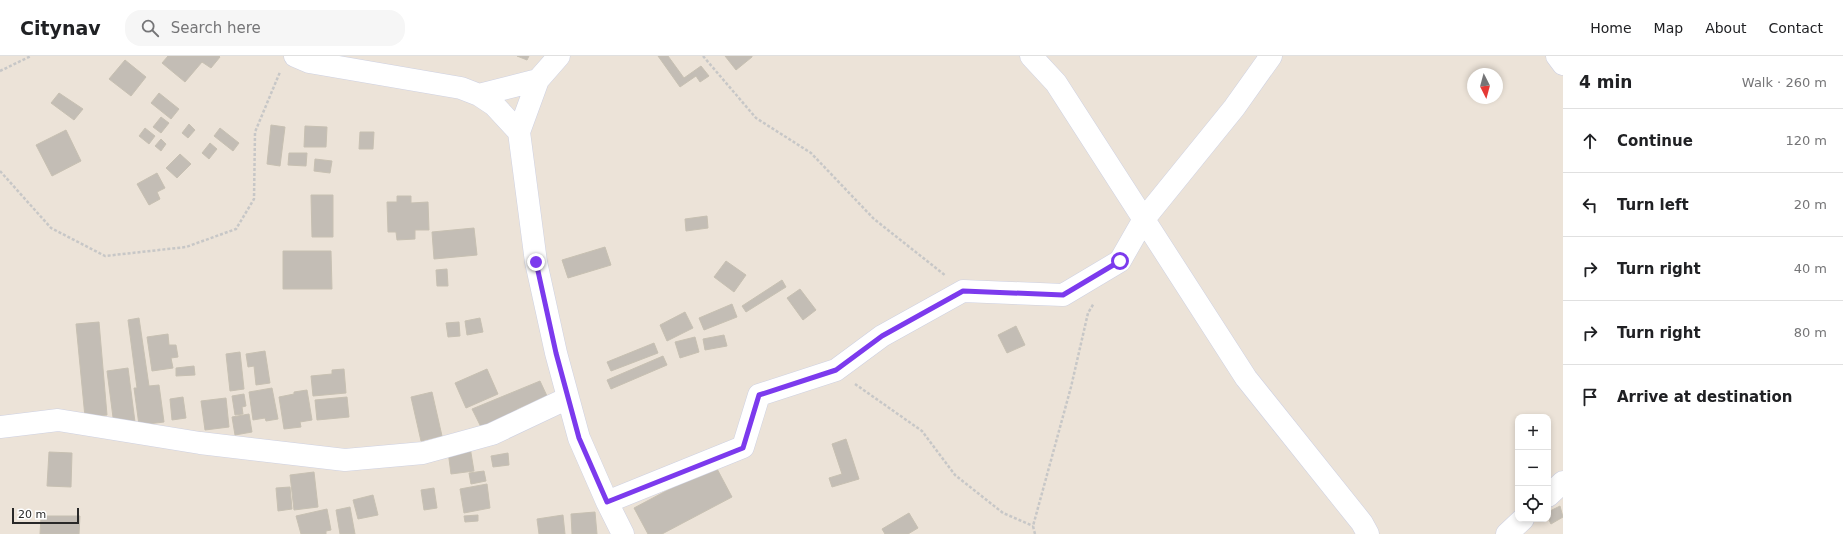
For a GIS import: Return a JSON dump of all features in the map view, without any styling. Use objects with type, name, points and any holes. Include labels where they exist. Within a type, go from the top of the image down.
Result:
[{"type":"street","points":[[559,56],[538,80],[518,132],[536,262],[556,353],[579,438],[607,502],[623,534]]},
{"type":"street","points":[[1031,56],[1056,83],[1246,378],[1362,523],[1368,534]]},
{"type":"street","points":[[607,502],[743,448],[759,395],[836,370],[882,336],[963,291],[1063,295],[1120,261],[1144,219],[1234,108],[1271,56]]},
{"type":"street","points":[[1557,56],[1563,64]]},
{"type":"street","points":[[288,63],[309,62],[461,88],[479,95],[494,105],[518,132]]},
{"type":"street","points":[[479,95],[538,80]]},
{"type":"street","points":[[0,427],[58,420],[200,443],[346,460],[423,452],[492,434],[568,398]]},
{"type":"street","points":[[1551,493],[1563,482]]},
{"type":"street","points":[[1508,534],[1520,522]]},
{"type":"path","points":[[0,72],[31,56]]},
{"type":"path","points":[[703,56],[756,118],[811,153],[874,219],[931,262],[963,291]]},
{"type":"path","points":[[0,171],[51,228],[105,256],[186,247],[236,229],[254,199],[255,132],[277,76],[288,63]]},
{"type":"path","points":[[1035,534],[1033,526],[1071,387],[1088,313],[1096,300]]},
{"type":"path","points":[[836,370],[922,431],[955,475],[1002,513],[1033,526]]},
{"type":"building","points":[[168,56],[220,57],[211,68],[202,62],[185,82],[162,63]]},
{"type":"building","points":[[517,56],[529,56],[527,60]]},
{"type":"building","points":[[658,56],[668,56],[684,78],[701,66],[709,76],[700,82],[696,76],[680,87]]},
{"type":"building","points":[[725,56],[752,56],[752,57],[736,70]]},
{"type":"building","points":[[125,60],[146,77],[131,96],[109,79]]},
{"type":"building","points":[[59,93],[83,109],[74,120],[51,103]]},
{"type":"building","points":[[159,93],[179,109],[171,119],[151,103]]},
{"type":"building","points":[[161,117],[169,123],[161,133],[153,127]]},
{"type":"building","points":[[189,124],[195,130],[188,138],[182,133]]},
{"type":"building","points":[[271,125],[285,127],[280,166],[267,164]]},
{"type":"building","points":[[305,126],[327,127],[326,147],[304,147]]},
{"type":"building","points":[[145,128],[155,136],[149,144],[139,136]]},
{"type":"building","points":[[220,128],[239,143],[233,151],[214,136]]},
{"type":"building","points":[[66,130],[81,161],[52,176],[36,145]]},
{"type":"building","points":[[360,132],[374,132],[373,149],[359,149]]},
{"type":"building","points":[[161,139],[166,144],[161,151],[155,146]]},
{"type":"building","points":[[210,143],[217,149],[209,159],[202,153]]},
{"type":"building","points":[[289,153],[307,153],[306,166],[288,165]]},
{"type":"building","points":[[180,154],[191,164],[177,178],[166,168]]},
{"type":"building","points":[[315,159],[332,161],[330,173],[314,171]]},
{"type":"building","points":[[157,173],[165,188],[157,192],[160,199],[149,205],[137,184]]},
{"type":"building","points":[[311,195],[333,195],[333,237],[312,237]]},
{"type":"building","points":[[397,196],[411,196],[411,203],[428,202],[429,230],[415,230],[415,239],[397,240],[396,232],[388,232],[387,202],[397,202]]},
{"type":"building","points":[[707,216],[708,228],[686,231],[685,219]]},
{"type":"building","points":[[474,228],[477,255],[434,259],[432,232]]},
{"type":"building","points":[[605,247],[611,265],[568,278],[562,260]]},
{"type":"building","points":[[283,251],[331,251],[332,289],[283,289]]},
{"type":"building","points":[[726,261],[746,275],[734,292],[714,277]]},
{"type":"building","points":[[447,269],[448,286],[437,286],[436,270]]},
{"type":"building","points":[[782,280],[786,287],[746,312],[742,306]]},
{"type":"building","points":[[800,289],[816,310],[803,320],[787,298]]},
{"type":"building","points":[[732,304],[737,317],[704,330],[699,318]]},
{"type":"building","points":[[685,312],[693,328],[667,341],[660,325]]},
{"type":"building","points":[[139,318],[149,386],[159,385],[164,422],[139,425],[134,388],[137,388],[128,320]]},
{"type":"building","points":[[480,318],[483,332],[467,335],[465,321]]},
{"type":"building","points":[[99,322],[107,415],[85,417],[76,324]]},
{"type":"building","points":[[459,322],[460,336],[448,337],[446,323]]},
{"type":"building","points":[[1016,326],[1025,345],[1007,353],[998,335]]},
{"type":"building","points":[[168,334],[169,345],[176,345],[178,357],[171,358],[173,368],[152,371],[147,337]]},
{"type":"building","points":[[724,335],[727,346],[705,350],[703,339]]},
{"type":"building","points":[[695,337],[699,352],[680,358],[675,342]]},
{"type":"building","points":[[654,343],[658,353],[611,371],[607,362]]},
{"type":"building","points":[[265,351],[270,383],[256,385],[254,366],[248,367],[246,354]]},
{"type":"building","points":[[240,352],[244,389],[230,391],[226,354]]},
{"type":"building","points":[[663,356],[667,365],[611,389],[607,380]]},
{"type":"building","points":[[194,366],[195,375],[176,376],[176,368]]},
{"type":"building","points":[[128,368],[135,422],[114,425],[107,371]]},
{"type":"building","points":[[344,369],[346,393],[313,396],[311,376],[332,374],[332,370]]},
{"type":"building","points":[[487,369],[498,394],[466,408],[455,383]]},
{"type":"building","points":[[540,381],[547,396],[517,409],[519,414],[482,429],[472,409]]},
{"type":"building","points":[[272,388],[278,419],[266,421],[265,418],[253,420],[249,392]]},
{"type":"building","points":[[307,390],[312,420],[300,422],[301,427],[284,429],[279,397],[294,394],[294,392]]},
{"type":"building","points":[[432,392],[442,436],[421,441],[411,397]]},
{"type":"building","points":[[244,394],[246,406],[242,407],[243,414],[235,415],[232,396]]},
{"type":"building","points":[[183,397],[186,418],[172,420],[170,399]]},
{"type":"building","points":[[347,397],[349,417],[317,420],[315,400]]},
{"type":"building","points":[[226,398],[229,427],[205,430],[201,401]]},
{"type":"building","points":[[249,414],[252,432],[235,435],[232,417]]},
{"type":"building","points":[[846,439],[859,479],[832,487],[829,478],[842,474],[832,444]]},
{"type":"building","points":[[470,447],[474,471],[451,474],[448,451]]},
{"type":"building","points":[[49,452],[72,453],[71,487],[47,486]]},
{"type":"building","points":[[508,453],[509,465],[493,467],[491,456]]},
{"type":"building","points":[[715,465],[732,497],[662,534],[648,534],[634,508]]},
{"type":"building","points":[[484,471],[486,481],[471,484],[469,473]]},
{"type":"building","points":[[314,472],[318,507],[294,510],[290,475]]},
{"type":"building","points":[[487,484],[490,508],[464,513],[460,489]]},
{"type":"building","points":[[290,487],[292,509],[278,511],[276,488]]},
{"type":"building","points":[[434,488],[437,508],[424,510],[421,490]]},
{"type":"building","points":[[373,495],[378,515],[358,519],[353,500]]},
{"type":"building","points":[[1560,506],[1563,517],[1551,524],[1551,510]]},
{"type":"building","points":[[350,507],[355,534],[340,534],[336,510]]},
{"type":"building","points":[[327,509],[331,530],[326,531],[326,534],[301,534],[296,516]]},
{"type":"building","points":[[595,512],[597,534],[572,534],[571,514]]},
{"type":"building","points":[[909,513],[918,528],[908,534],[885,534],[882,529]]},
{"type":"building","points":[[478,515],[478,521],[465,522],[464,516]]},
{"type":"building","points":[[563,515],[565,534],[539,534],[537,519]]},
{"type":"building","points":[[41,516],[80,516],[79,534],[40,534]]},
{"type":"route","points":[[536,262],[556,353],[579,438],[607,502],[743,448],[759,395],[836,370],[882,336],[963,291],[1063,295],[1120,261]]}]
